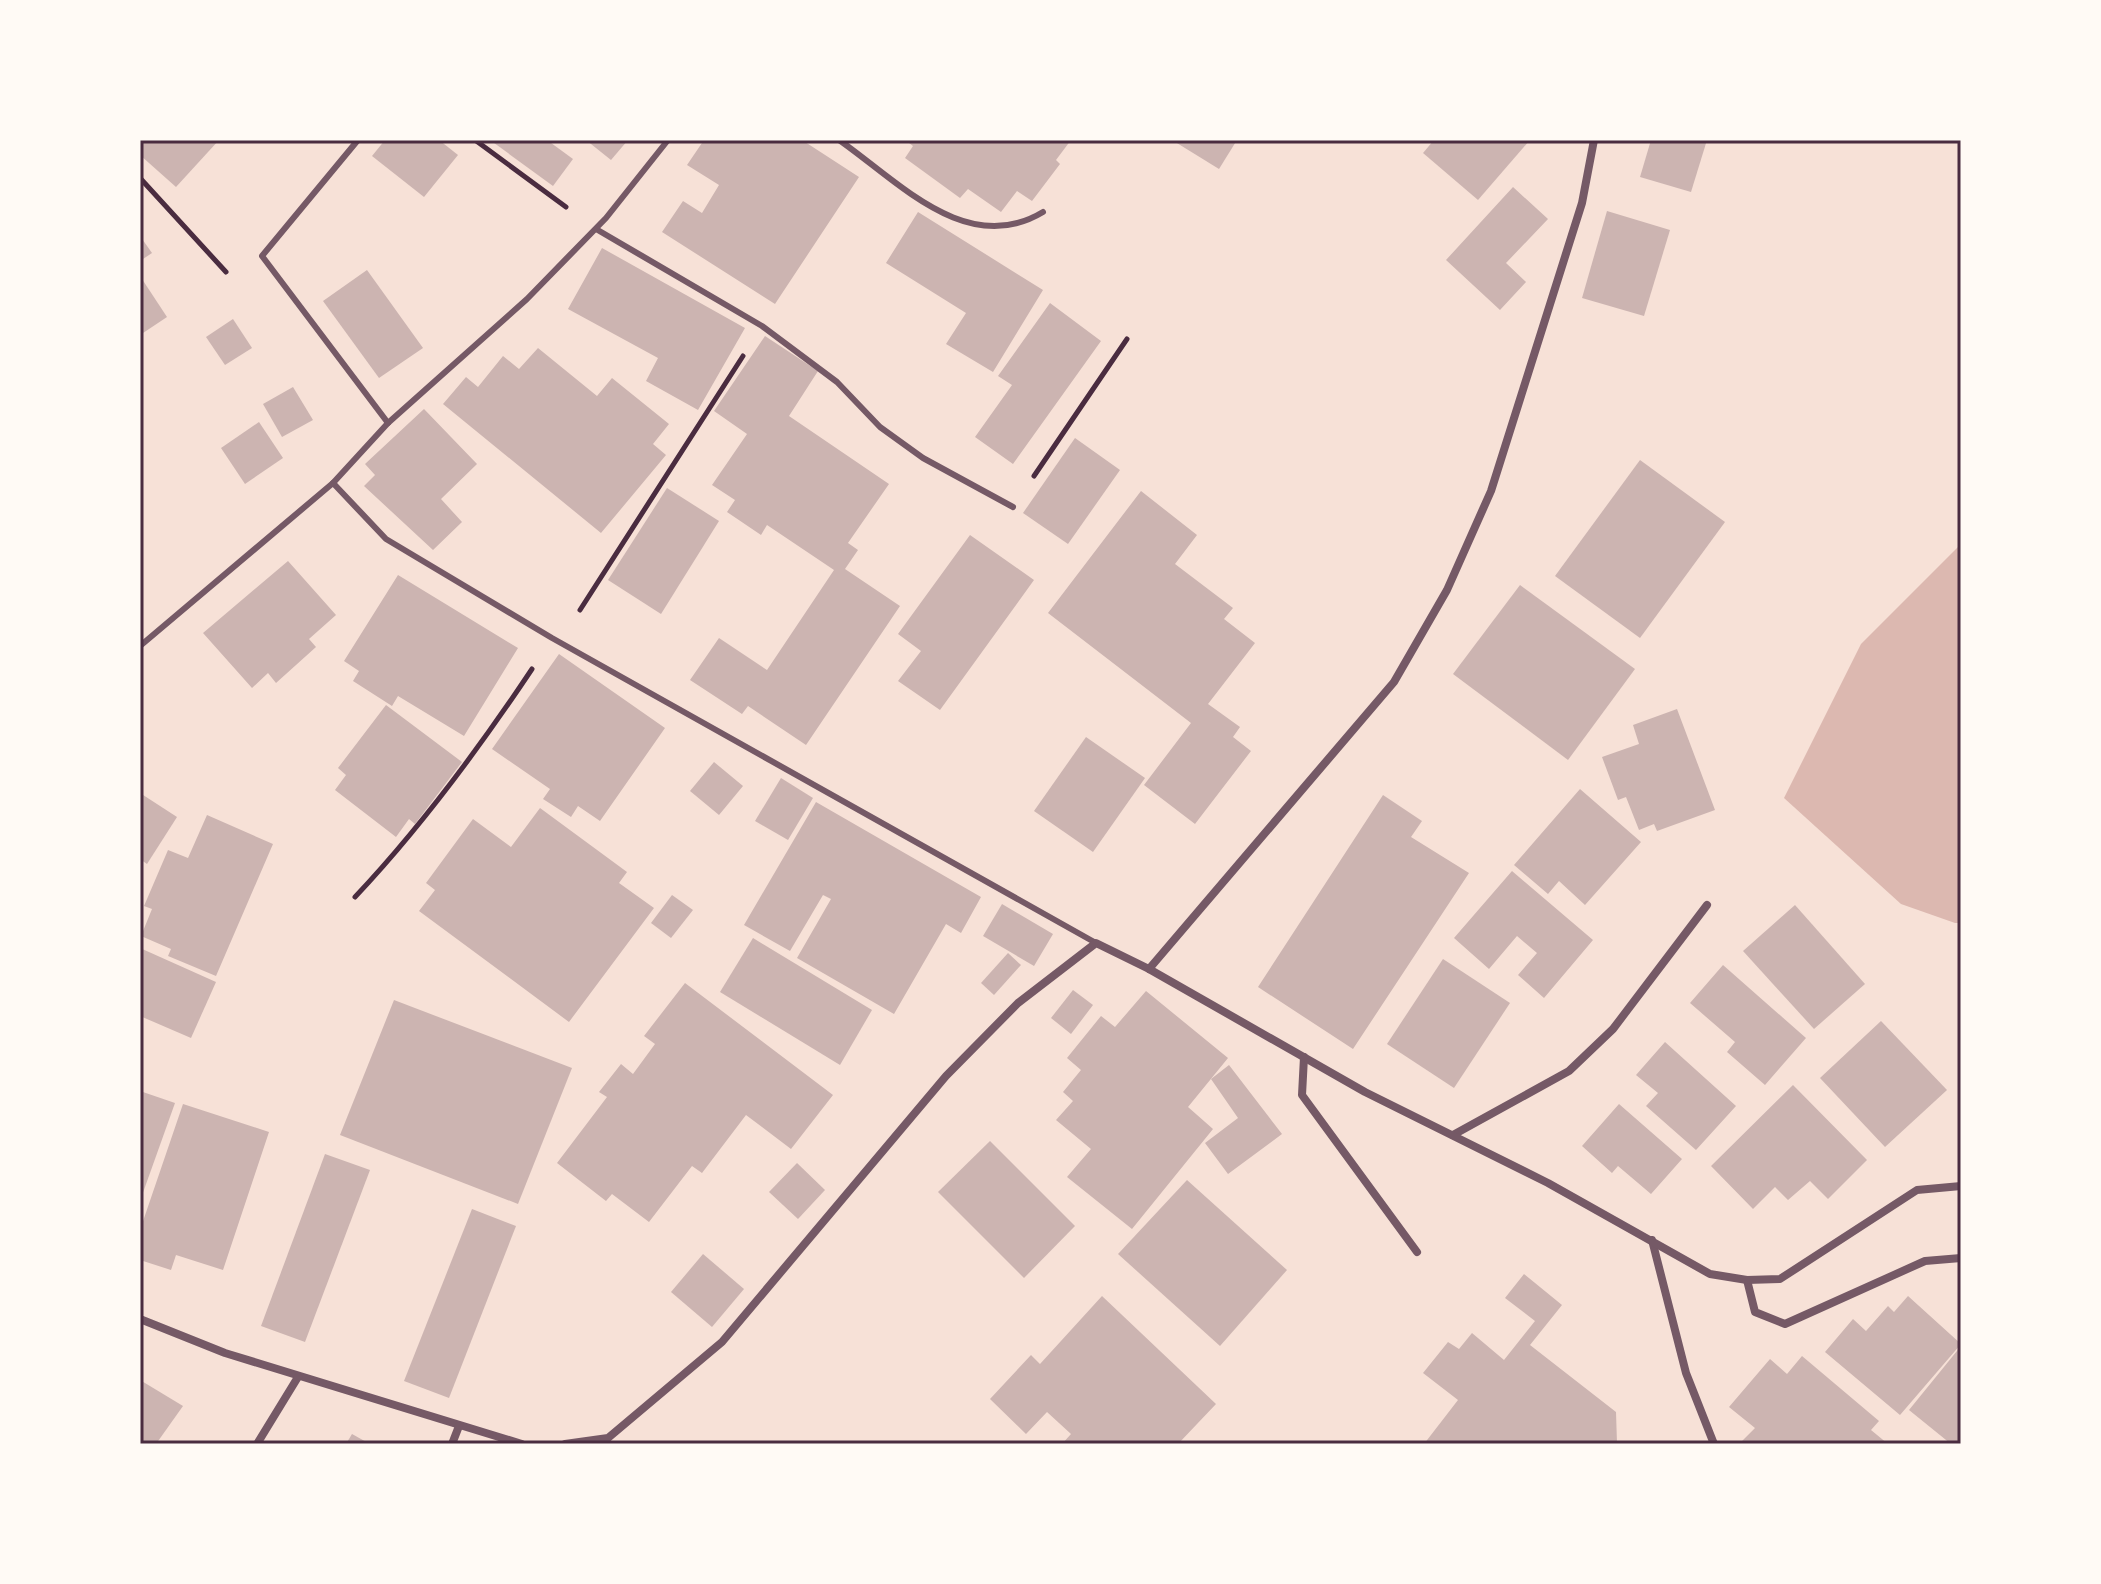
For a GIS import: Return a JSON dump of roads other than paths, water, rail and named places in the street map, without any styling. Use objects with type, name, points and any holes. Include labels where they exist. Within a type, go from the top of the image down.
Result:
[{"type":"street","points":[[1149,969],[1394,682],[1447,590],[1491,491],[1582,203],[1594,140]]},
{"type":"street","points":[[1453,1135],[1569,1071],[1613,1029],[1707,905]]},
{"type":"street","points":[[565,1444],[609,1441],[722,1342],[946,1076],[1018,1003],[1096,943],[1149,969],[1304,1057],[1652,1240],[1710,1274],[1747,1280],[1780,1279],[1917,1190],[1961,1186]]},
{"type":"street","points":[[1304,1057],[1302,1095],[1417,1252]]},
{"type":"street","points":[[1652,1240],[1686,1373],[1714,1444]]},
{"type":"street","points":[[1747,1280],[1755,1312],[1785,1324],[1925,1261],[1961,1258]]},
{"type":"street","points":[[140,1319],[298,1377],[522,1444]]},
{"type":"street","points":[[257,1444],[298,1377]]},
{"type":"street","points":[[452,1444],[459,1426]]},
{"type":"lane","points":[[358,140],[262,256],[388,423]]},
{"type":"lane","points":[[140,646],[333,483],[388,423],[527,299],[596,229],[668,140]]},
{"type":"lane","points":[[839,140],[942,214],[982,229],[1025,223],[1043,212]]},
{"type":"lane","points":[[596,229],[762,326],[837,382],[880,427],[923,458],[1013,507]]},
{"type":"lane","points":[[333,483],[386,539],[552,638],[1096,943]]}]
